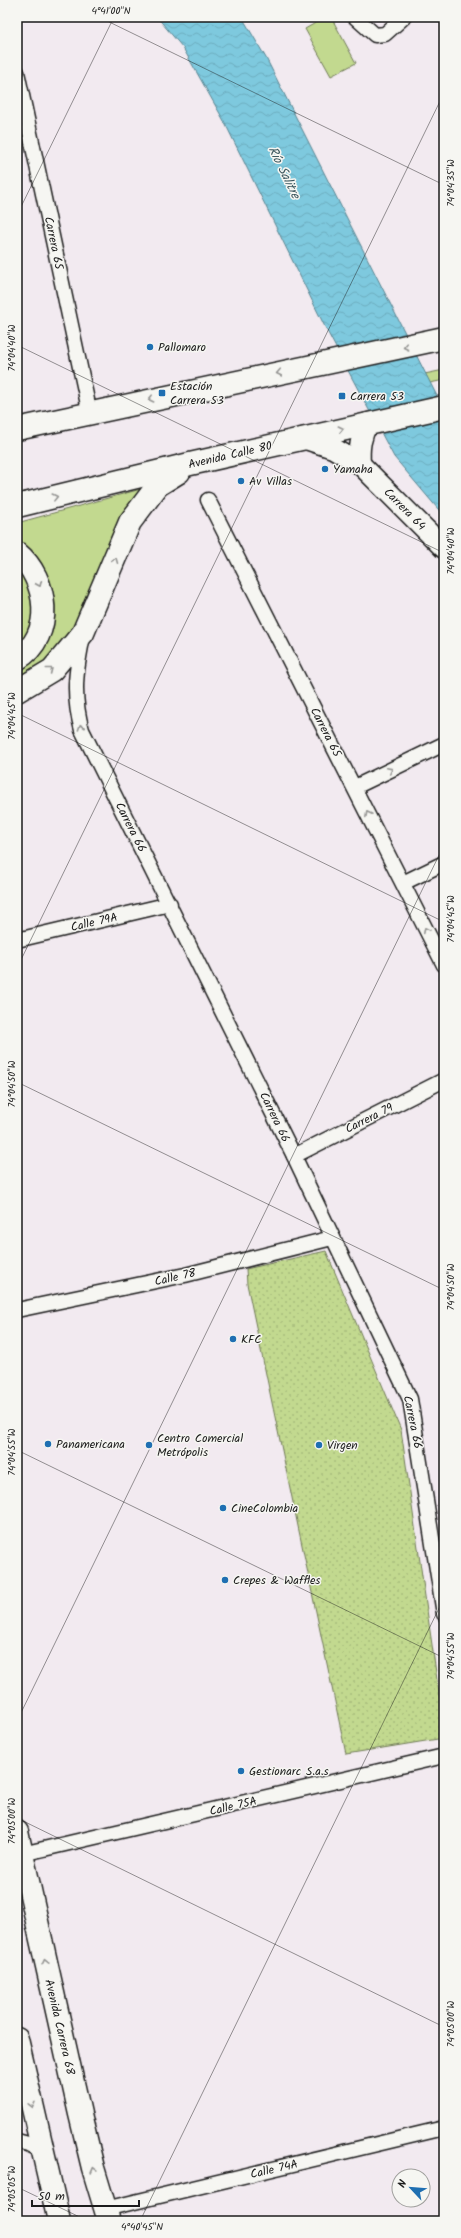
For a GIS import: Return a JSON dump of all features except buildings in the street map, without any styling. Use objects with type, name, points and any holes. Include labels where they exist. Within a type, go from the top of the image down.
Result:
[{"type":"main road","points":[[17,429],[444,338]]},
{"type":"main road","name":"Avenida Calle 80","points":[[17,506],[190,464],[444,407]]},
{"type":"main road","points":[[360,464],[360,445],[363,431],[368,423]]},
{"type":"main road","name":"Carrera 64","points":[[303,438],[333,448],[360,464],[444,548]]},
{"type":"main road","points":[[17,691],[52,670],[83,633],[130,522],[158,485],[190,464]]},
{"type":"main road","points":[[17,553],[30,567],[40,584],[44,598],[43,619],[34,642],[17,659]]},
{"type":"main road","name":"Avenida Carrera 68","points":[[17,1832],[80,2114],[107,2215]]},
{"type":"main road","points":[[17,2040],[59,2221]]},
{"type":"street","points":[[355,17],[375,35],[385,34],[404,17]]},
{"type":"street","name":"Carrera 65","points":[[17,72],[90,414]]},
{"type":"street","name":"Carrera 65","points":[[208,500],[444,965]]},
{"type":"street","name":"Carrera 66","points":[[83,633],[75,679],[76,700],[82,730],[170,904],[294,1156],[410,1399],[444,1614]]},
{"type":"street","points":[[355,788],[444,744]]},
{"type":"street","points":[[403,883],[444,863]]},
{"type":"street","name":"Calle 79A","points":[[17,940],[170,904]]},
{"type":"street","name":"Carrera 79","points":[[294,1156],[444,1080]]},
{"type":"street","name":"Calle 78","points":[[17,1310],[185,1275],[332,1238]]},
{"type":"street","name":"Calle 75A","points":[[22,1854],[444,1756]]},
{"type":"street","name":"Calle 74A","points":[[107,2215],[444,2128]]},
{"type":"street","points":[[17,2141],[28,2144],[42,2151]]},
{"type":"green space","points":[[326,17],[331,17],[356,63],[331,76],[305,29]]},
{"type":"green space","points":[[444,370],[444,380],[407,388],[405,378]]},
{"type":"green space","points":[[141,489],[128,506],[115,531],[77,620],[50,662],[17,683],[17,668],[36,652],[46,641],[52,628],[55,614],[51,586],[46,573],[28,551],[17,543],[17,523]]},
{"type":"green space","points":[[17,564],[27,574],[35,621],[17,648]]},
{"type":"green space","points":[[326,1251],[401,1430],[444,1728],[444,1738],[346,1754],[247,1284],[246,1269]]},
{"type":"water","name":"Río Salitre","points":[[157,17],[242,17],[266,58],[444,410],[444,516],[394,457],[327,331],[223,119],[183,48]]},
{"type":"place","name":"Pallomaro","points":[[150,347]]},
{"type":"place","name":"Estación Carrera 53","points":[[162,393]]},
{"type":"place","name":"Carrera 53","points":[[342,396]]},
{"type":"place","name":"Yamaha","points":[[325,469]]},
{"type":"place","name":"Av Villas","points":[[241,481]]},
{"type":"place","name":"KFC","points":[[233,1339]]},
{"type":"place","name":"Panamericana","points":[[48,1444]]},
{"type":"place","name":"Centro Comercial Metrópolis","points":[[149,1445]]},
{"type":"place","name":"Virgen","points":[[319,1445]]},
{"type":"place","name":"CineColombia","points":[[223,1508]]},
{"type":"place","name":"Crepes & Waffles","points":[[225,1580]]},
{"type":"place","name":"Gestionarc S.a.s","points":[[241,1771]]}]
